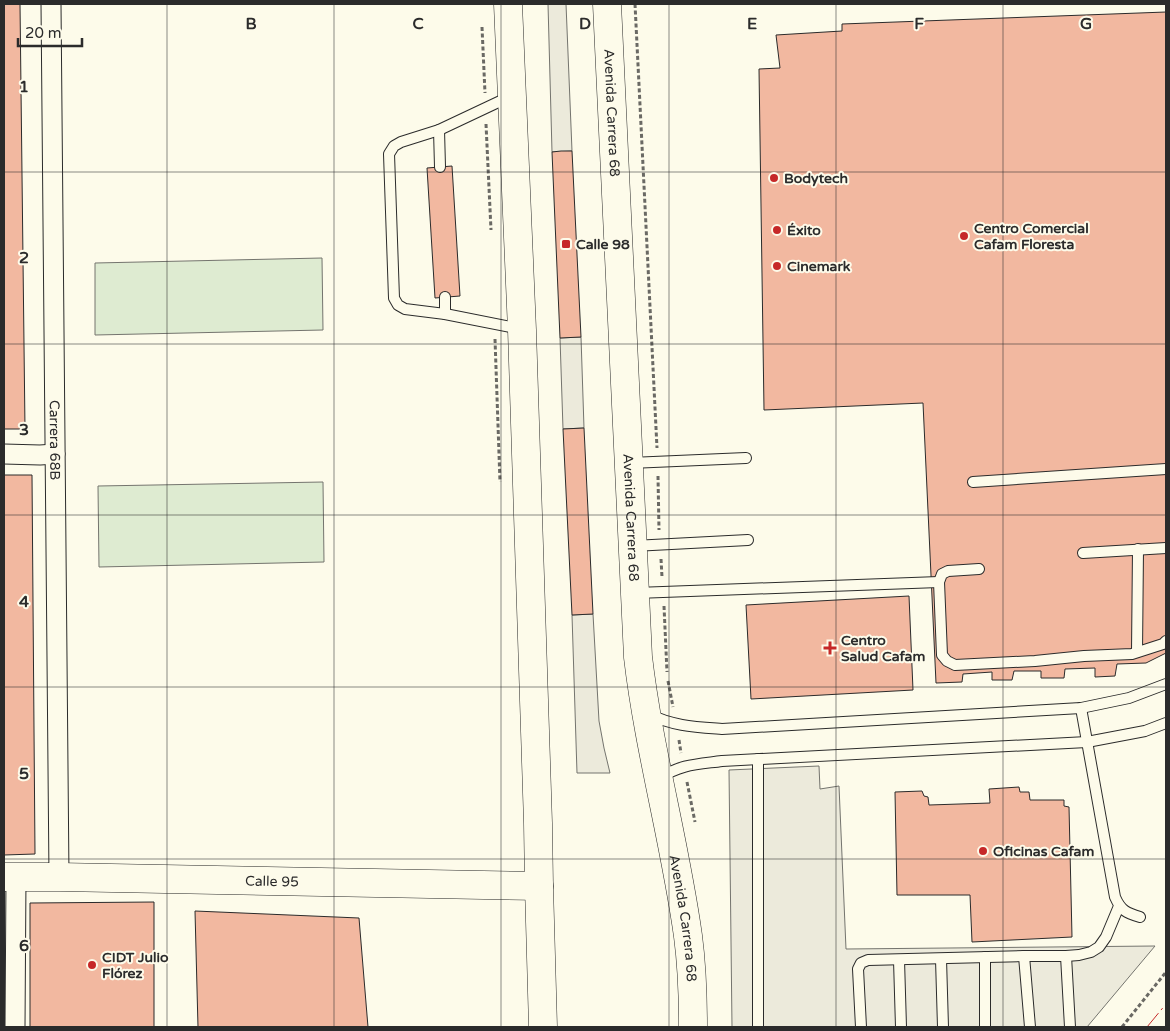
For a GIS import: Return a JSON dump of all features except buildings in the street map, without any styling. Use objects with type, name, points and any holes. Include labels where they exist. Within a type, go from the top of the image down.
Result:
[{"type":"main road","points":[[508,4],[522,330],[544,1027]]},
{"type":"main road","name":"Avenida Carrera 68","points":[[608,4],[638,657],[645,711],[688,937],[693,1027]]},
{"type":"main road","name":"Calle 95","points":[[10,877],[539,886]]},
{"type":"street","name":"Carrera 68B","points":[[51,4],[59,877]]},
{"type":"street","points":[[4,454],[55,454]]},
{"type":"street","points":[[10,877],[11,1018]]},
{"type":"lane","points":[[512,95],[439,130],[394,146],[390,154],[393,289],[394,298],[398,305],[405,310],[446,314],[522,330]]},
{"type":"lane","points":[[439,130],[440,167]]},
{"type":"lane","points":[[445,297],[446,314]]},
{"type":"lane","points":[[628,463],[746,458]]},
{"type":"lane","points":[[974,482],[1166,469]]},
{"type":"lane","points":[[632,546],[748,540]]},
{"type":"lane","points":[[1083,553],[1166,548]]},
{"type":"lane","points":[[1137,652],[1138,549]]},
{"type":"lane","points":[[979,569],[948,571],[942,574],[939,582],[942,654],[947,661],[955,665],[1132,654],[1163,644],[1166,641]]},
{"type":"lane","points":[[635,593],[939,582]]},
{"type":"lane","points":[[645,711],[658,719],[676,724],[722,729],[1081,708],[1129,698],[1166,684]]},
{"type":"lane","points":[[1081,708],[1115,897],[1119,906],[1128,913],[1140,917]]},
{"type":"lane","points":[[658,780],[684,766],[722,761],[1087,742],[1145,731],[1166,723]]},
{"type":"lane","points":[[758,759],[758,1027]]},
{"type":"lane","points":[[861,1027],[858,968],[861,963],[868,960],[1066,956],[1091,952],[1099,947],[1106,937],[1119,906]]},
{"type":"lane","points":[[1024,956],[1030,1027]]},
{"type":"lane","points":[[1066,956],[1070,1027]]},
{"type":"lane","points":[[984,957],[986,1027]]},
{"type":"lane","points":[[941,959],[943,1027]]},
{"type":"lane","points":[[899,960],[901,1027]]},
{"type":"path","points":[[635,4],[667,675],[695,827]]},
{"type":"path","points":[[1122,1027],[1166,972]]},
{"type":"green space","points":[[322,258],[323,330],[95,335],[95,263]]},
{"type":"green space","points":[[323,482],[324,562],[99,567],[98,486]]},
{"type":"shaded area","points":[[548,4],[566,4],[572,151],[552,152]]},
{"type":"shaded area","points":[[581,337],[584,428],[563,429],[560,338]]},
{"type":"shaded area","points":[[593,614],[599,721],[610,773],[577,773],[572,615]]},
{"type":"shaded area","points":[[819,766],[820,789],[839,786],[846,949],[1155,946],[1087,1027],[732,1027],[729,770]]},
{"type":"power","points":[[1147,1027],[1166,1004]]},
{"type":"place","name":"Bodytech","points":[[774,178]]},
{"type":"place","name":"Éxito","points":[[777,230]]},
{"type":"place","name":"Centro Comercial Cafam Floresta","points":[[964,236]]},
{"type":"place","name":"Calle 98","points":[[566,244]]},
{"type":"place","name":"Cinemark","points":[[777,266]]},
{"type":"place","name":"Centro Salud Cafam","points":[[830,648]]},
{"type":"place","name":"Oficinas Cafam","points":[[983,851]]},
{"type":"place","name":"CIDT Julio Flórez","points":[[92,965]]}]
